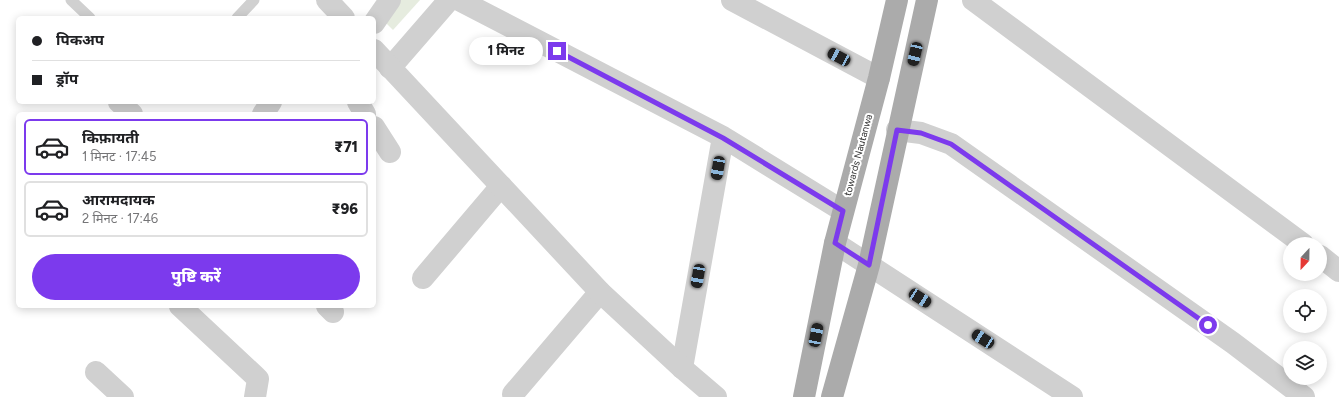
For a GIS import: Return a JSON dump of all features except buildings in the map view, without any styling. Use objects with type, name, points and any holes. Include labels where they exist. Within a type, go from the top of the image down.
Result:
[{"type":"main road","name":"towards Nautanwa","points":[[804,397],[835,243],[879,78],[897,0]]},
{"type":"main road","points":[[832,397],[869,265],[897,130],[927,0]]},
{"type":"street","points":[[376,20],[390,0]]},
{"type":"street","points":[[390,68],[449,0]]},
{"type":"street","points":[[459,0],[723,138],[843,211]]},
{"type":"street","points":[[732,0],[879,78]]},
{"type":"street","points":[[973,0],[1294,237]]},
{"type":"street","points":[[376,52],[600,292],[682,368],[716,397]]},
{"type":"street","points":[[121,104],[130,112]]},
{"type":"street","points":[[376,130],[390,152]]},
{"type":"street","points":[[897,130],[921,133],[951,144],[1233,343],[1304,397]]},
{"type":"street","points":[[682,368],[723,138]]},
{"type":"street","points":[[423,278],[501,186]]},
{"type":"street","points":[[835,243],[1072,397]]},
{"type":"street","points":[[1327,262],[1339,271]]},
{"type":"street","points":[[512,394],[600,292]]},
{"type":"street","points":[[182,308],[258,379],[255,397]]},
{"type":"street","points":[[96,372],[122,397]]},
{"type":"lane","points":[[71,0],[88,16]]},
{"type":"lane","points":[[239,16],[254,0]]},
{"type":"shaded area","points":[[387,0],[420,0],[393,30],[377,14]]},
{"type":"route","points":[[557,51],[723,138],[843,211],[835,243],[869,265],[897,130],[921,133],[951,144],[1208,325]]}]
